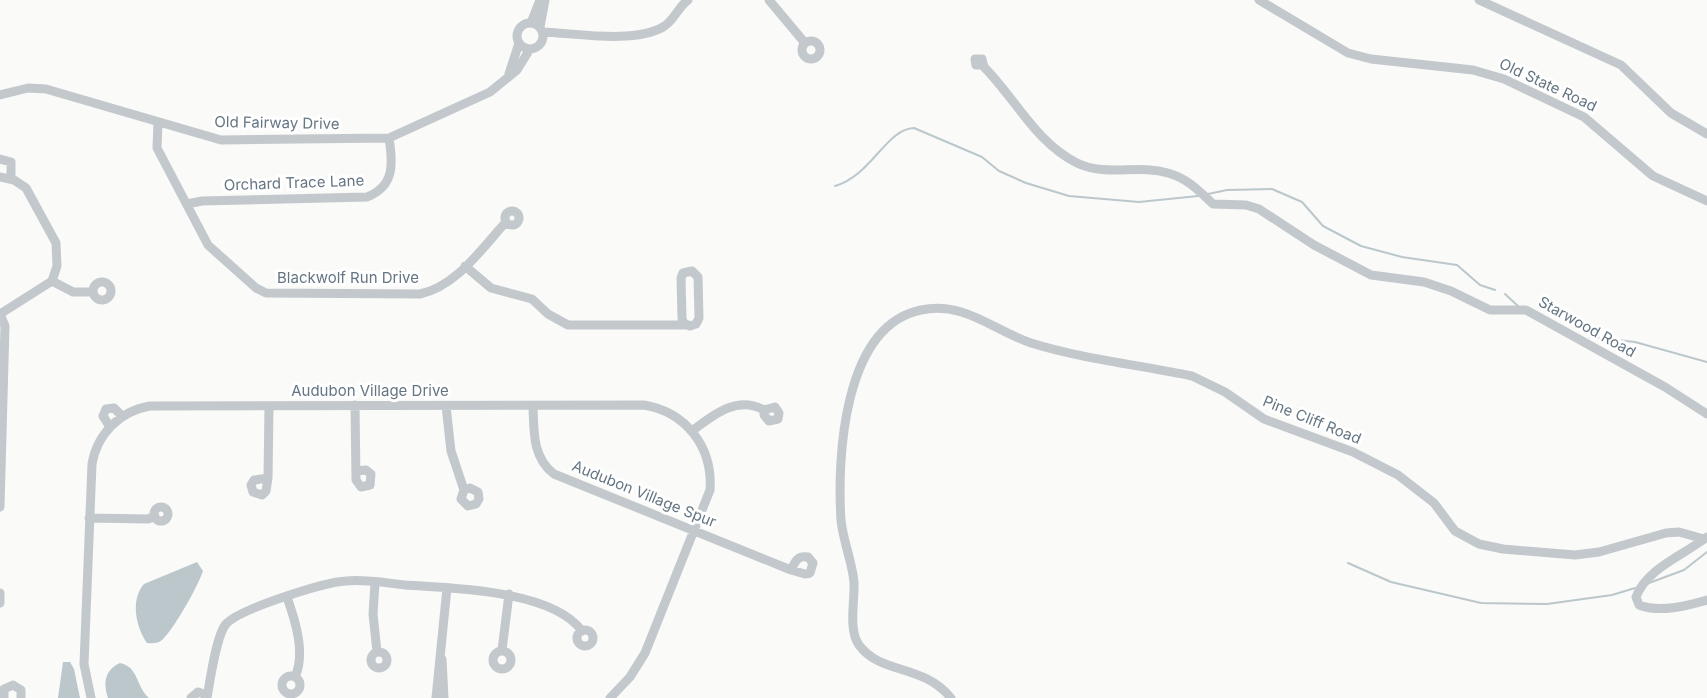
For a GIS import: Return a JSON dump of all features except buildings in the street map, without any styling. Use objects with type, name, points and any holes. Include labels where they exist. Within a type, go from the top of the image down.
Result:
[{"type":"street","points":[[540,0],[538,27],[540,45]]},
{"type":"street","points":[[538,27],[545,0]]},
{"type":"street","points":[[509,74],[519,43],[519,29],[538,27],[562,35],[634,34],[656,30],[672,20],[688,0]]},
{"type":"street","points":[[769,0],[805,43]]},
{"type":"street","name":"Old State Road","points":[[1259,0],[1348,53],[1371,59],[1473,70],[1504,79],[1584,117],[1606,132],[1653,176],[1707,201]]},
{"type":"street","points":[[1479,0],[1621,64],[1671,113],[1707,134]]},
{"type":"street","points":[[519,43],[530,49],[562,35]]},
{"type":"street","name":"Old Fairway Drive","points":[[0,95],[28,88],[46,89],[221,140],[389,138],[490,92],[509,74],[517,70],[530,49]]},
{"type":"street","name":"Starwood Road","points":[[983,64],[1034,128],[1075,162],[1101,170],[1154,170],[1169,173],[1198,188],[1213,204],[1259,209],[1314,245],[1371,275],[1402,277],[1430,284],[1490,310],[1526,310],[1665,387],[1707,414]]},
{"type":"street","name":"Blackwolf Run Drive","points":[[158,122],[157,148],[208,245],[256,288],[266,293],[420,294],[440,288],[465,267],[506,222]]},
{"type":"street","name":"Orchard Trace Lane","points":[[187,204],[202,201],[367,198],[380,190],[391,174],[393,160],[389,138]]},
{"type":"street","points":[[0,159],[11,162],[11,179]]},
{"type":"street","points":[[0,177],[11,179],[29,192],[56,243],[57,266],[52,281],[0,314],[5,326],[0,507]]},
{"type":"street","points":[[465,267],[490,288],[528,297],[538,302],[548,315],[568,325],[693,326],[699,318],[698,277],[692,271],[683,273],[681,278],[682,318],[686,325]]},
{"type":"street","points":[[52,281],[73,292],[93,292]]},
{"type":"street","name":"Pine Cliff Road","points":[[951,698],[939,686],[920,674],[878,662],[857,643],[854,629],[854,581],[841,522],[843,430],[854,380],[877,340],[892,325],[919,310],[949,308],[976,316],[1030,342],[1192,376],[1208,382],[1264,419],[1353,452],[1398,475],[1434,504],[1455,531],[1479,544],[1503,549],[1575,555],[1599,552],[1679,532],[1705,538]]},
{"type":"street","points":[[356,405],[356,476]]},
{"type":"street","name":"Audubon Village Drive","points":[[91,698],[84,664],[89,518],[94,455],[110,427],[122,416],[150,406],[644,405],[672,413],[693,431],[706,454],[711,478],[710,490],[655,628],[637,666],[610,698]]},
{"type":"street","points":[[446,406],[451,451],[464,490]]},
{"type":"street","name":"Audubon Village Spur","points":[[533,406],[537,450],[549,470],[561,477],[791,570]]},
{"type":"street","points":[[693,431],[714,414],[730,407],[756,406],[764,410]]},
{"type":"street","points":[[267,483],[269,407]]},
{"type":"street","points":[[110,427],[103,416],[106,409],[114,408],[122,416]]},
{"type":"street","points":[[89,518],[148,519],[155,516]]},
{"type":"street","points":[[1705,538],[1654,573],[1636,597],[1640,605],[1652,608],[1707,600]]},
{"type":"street","points":[[191,698],[195,693],[207,696],[220,637],[227,622],[243,612],[346,580],[509,594],[551,609],[576,622],[582,631]]},
{"type":"street","points":[[375,582],[373,614],[377,652]]},
{"type":"street","points":[[435,698],[447,588]]},
{"type":"street","points":[[0,593],[0,603]]},
{"type":"street","points":[[502,650],[509,594]]},
{"type":"street","points":[[286,597],[295,619],[298,640],[299,661],[295,677]]},
{"type":"street","points":[[441,658],[444,698]]},
{"type":"street","points":[[4,698],[4,689],[13,685],[21,690],[21,698]]},
{"type":"shaded area","points":[[197,562],[203,571],[180,616],[162,640],[147,643],[136,614],[140,590],[144,584]]},
{"type":"shaded area","points":[[63,662],[70,662],[74,669],[80,698],[58,698]]},
{"type":"shaded area","points":[[120,663],[131,669],[149,698],[108,698],[106,677],[111,669]]},
{"type":"waterway","points":[[835,186],[859,172],[895,136],[904,130],[914,128],[982,157],[999,171],[1026,183],[1069,196],[1139,202],[1198,196]]},
{"type":"waterway","points":[[1208,194],[1227,190],[1272,189],[1302,202],[1323,226],[1361,246],[1402,257],[1457,265],[1480,285],[1495,290]]},
{"type":"waterway","points":[[1505,294],[1518,306]]},
{"type":"waterway","points":[[1590,337],[1635,342],[1707,362]]},
{"type":"waterway","points":[[1649,583],[1684,570],[1707,552]]},
{"type":"waterway","points":[[1348,563],[1391,582],[1481,603],[1547,604],[1612,595],[1635,588]]}]
